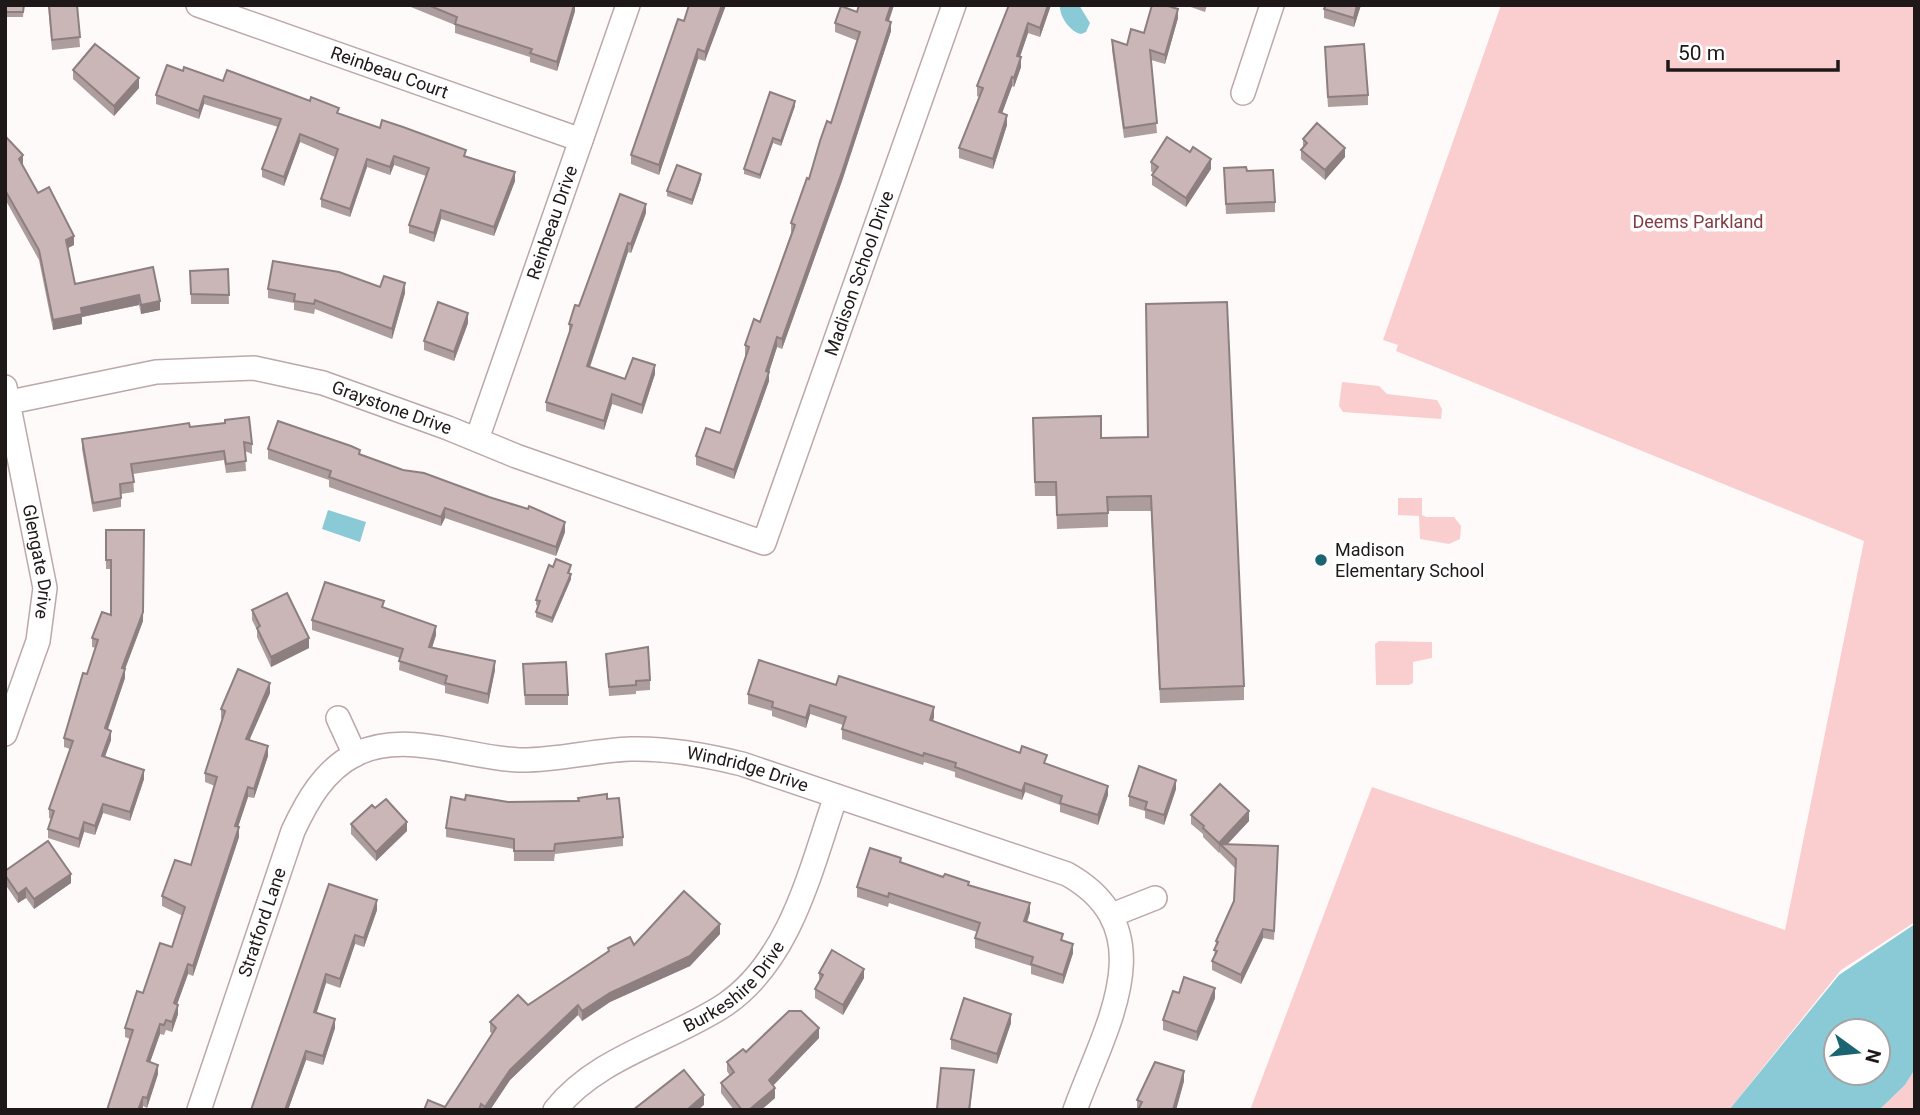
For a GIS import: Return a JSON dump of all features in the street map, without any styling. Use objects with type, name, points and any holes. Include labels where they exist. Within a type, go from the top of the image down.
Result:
[{"type":"street","name":"Reinbeau Court","points":[[198,5],[581,140]]},
{"type":"street","name":"Reinbeau Drive","points":[[477,439],[628,5]]},
{"type":"street","name":"Madison School Drive","points":[[764,543],[954,5]]},
{"type":"street","points":[[1243,93],[1272,5]]},
{"type":"street","name":"Graystone Drive","points":[[6,397],[156,373],[254,368],[323,383],[764,543]]},
{"type":"street","name":"Glengate Drive","points":[[5,734],[38,641],[45,587],[6,397]]},
{"type":"street","points":[[338,718],[355,755]]},
{"type":"street","name":"Windridge Drive","points":[[355,755],[377,747],[400,745],[522,760],[629,749],[675,751],[742,764],[1067,874],[1086,884],[1112,915]]},
{"type":"street","name":"Stratford Lane","points":[[199,1110],[293,831],[317,787],[335,769],[355,755]]},
{"type":"street","name":"Burkeshire Drive","points":[[555,1110],[564,1098],[602,1071],[726,1003],[756,976],[778,946],[796,911],[836,796]]},
{"type":"street","points":[[1075,1110],[1122,972],[1123,953],[1112,915],[1155,898]]},
{"type":"green space","name":"Deems Parkland","points":[[1501,5],[1915,5],[1915,922],[1841,970],[1729,1110],[1250,1110],[1372,787],[1785,930],[1864,541],[1396,351],[1398,345],[1383,340]]},
{"type":"green space","points":[[1342,382],[1379,386],[1387,394],[1437,400],[1442,409],[1441,419],[1343,412],[1339,406]]},
{"type":"green space","points":[[1398,498],[1422,498],[1422,515],[1426,517],[1454,517],[1461,526],[1460,539],[1449,544],[1420,539],[1419,516],[1398,515]]},
{"type":"green space","points":[[1379,641],[1432,642],[1432,658],[1413,662],[1413,683],[1409,685],[1376,685],[1375,644]]},
{"type":"green space","points":[[1915,1069],[1915,1110],[1879,1110],[1905,1085]]},
{"type":"water","points":[[1060,5],[1079,5],[1090,23],[1086,32],[1077,33],[1069,27],[1061,14]]},
{"type":"water","points":[[328,510],[366,522],[360,542],[322,529]]},
{"type":"water","points":[[1915,924],[1915,1069],[1905,1085],[1879,1110],[1729,1110],[1839,975]]},
{"type":"building","points":[[5,5],[24,5],[23,12],[5,12]]},
{"type":"building","points":[[49,5],[77,5],[80,37],[52,40]]},
{"type":"building","points":[[428,5],[574,5],[557,62],[530,53],[532,49],[455,24],[457,17]]},
{"type":"building","points":[[689,5],[722,5],[705,52],[698,49],[659,165],[631,155],[678,19],[684,21]]},
{"type":"building","points":[[859,5],[891,5],[886,20],[891,22],[842,172],[782,339],[777,337],[766,371],[769,372],[734,470],[696,456],[706,428],[720,433],[749,347],[745,345],[754,319],[760,322],[795,225],[791,223],[807,178],[809,179],[827,121],[831,123],[860,32],[835,23],[841,6],[857,12]]},
{"type":"building","points":[[1009,5],[1048,5],[1040,28],[1028,23],[1017,56],[1021,57],[999,112],[1007,115],[993,159],[959,148],[983,88],[977,86]]},
{"type":"building","points":[[1152,5],[1178,9],[1165,55],[1150,50],[1157,123],[1124,128],[1112,40],[1127,45],[1131,29],[1144,33]]},
{"type":"building","points":[[1326,5],[1357,5],[1354,18],[1324,9]]},
{"type":"building","points":[[95,44],[139,78],[114,106],[73,70]]},
{"type":"building","points":[[1364,44],[1368,95],[1328,97],[1325,47]]},
{"type":"building","points":[[167,65],[183,71],[184,67],[223,81],[227,70],[310,101],[311,97],[339,108],[337,113],[380,128],[382,120],[403,127],[466,150],[464,156],[515,172],[494,227],[441,210],[434,233],[409,225],[429,168],[394,156],[390,167],[367,159],[350,209],[321,199],[338,149],[300,134],[284,177],[262,169],[281,119],[204,96],[199,111],[156,95]]},
{"type":"building","points":[[770,92],[795,101],[781,141],[773,138],[760,175],[744,169]]},
{"type":"building","points":[[1317,123],[1345,148],[1325,170],[1301,150],[1307,143],[1303,139]]},
{"type":"building","points":[[5,136],[23,155],[19,159],[38,193],[49,187],[74,236],[66,240],[75,284],[153,267],[160,301],[141,305],[139,295],[81,308],[82,314],[53,320],[39,250],[5,190]]},
{"type":"building","points":[[1167,137],[1190,152],[1193,147],[1211,159],[1186,198],[1152,175],[1158,167],[1151,162]]},
{"type":"building","points":[[677,165],[701,174],[692,200],[667,191]]},
{"type":"building","points":[[1246,167],[1247,171],[1273,170],[1275,202],[1226,204],[1224,168]]},
{"type":"building","points":[[620,194],[646,204],[631,244],[628,243],[587,366],[625,379],[633,358],[655,365],[642,405],[612,394],[604,421],[546,402],[572,325],[569,324],[575,305],[579,306]]},
{"type":"building","points":[[273,261],[339,272],[380,287],[384,276],[405,283],[392,329],[315,300],[314,304],[294,301],[295,294],[268,289]]},
{"type":"building","points":[[228,269],[229,295],[191,294],[190,271]]},
{"type":"building","points":[[438,302],[468,313],[454,352],[424,341]]},
{"type":"building","points":[[1227,302],[1244,686],[1160,689],[1151,496],[1107,497],[1108,513],[1057,515],[1056,482],[1035,482],[1033,418],[1101,416],[1101,438],[1148,437],[1146,304]]},
{"type":"building","points":[[249,417],[252,444],[244,442],[246,461],[226,464],[224,451],[131,464],[134,482],[120,484],[121,498],[93,503],[82,439],[189,423],[190,427],[225,423],[225,420]]},
{"type":"building","points":[[278,421],[351,446],[360,450],[359,454],[403,470],[424,473],[528,509],[529,506],[565,522],[556,547],[445,508],[441,517],[329,477],[331,471],[268,449]]},
{"type":"building","points":[[106,530],[144,530],[143,612],[122,668],[125,669],[105,728],[111,731],[102,756],[144,770],[130,812],[103,804],[95,826],[84,822],[79,839],[48,829],[54,811],[49,809],[73,741],[64,738],[83,673],[87,674],[98,640],[92,638],[102,612],[111,615],[111,560],[106,560]]},
{"type":"building","points":[[556,559],[571,565],[568,573],[571,574],[552,618],[536,612],[540,601],[536,600],[549,565],[553,567]]},
{"type":"building","points":[[325,582],[384,601],[382,607],[436,626],[429,647],[495,661],[488,694],[445,683],[447,676],[399,661],[403,649],[312,620]]},
{"type":"building","points":[[287,593],[309,638],[271,657],[257,628],[260,626],[252,610]]},
{"type":"building","points":[[648,647],[650,680],[636,681],[636,685],[609,687],[606,654]]},
{"type":"building","points":[[759,660],[836,685],[839,676],[934,707],[930,720],[1020,753],[1022,746],[1047,755],[1044,763],[1108,786],[1098,815],[1060,803],[1062,796],[1025,783],[1022,791],[955,767],[956,763],[924,753],[923,756],[842,729],[846,717],[810,705],[806,718],[772,707],[773,702],[748,694]]},
{"type":"building","points":[[566,662],[568,695],[525,695],[523,664]]},
{"type":"building","points":[[238,669],[270,683],[246,739],[268,746],[254,789],[248,787],[235,826],[239,827],[193,966],[188,964],[174,1003],[178,1005],[172,1022],[166,1020],[164,1025],[160,1024],[147,1061],[158,1065],[147,1098],[143,1097],[138,1110],[107,1110],[133,1030],[125,1028],[137,991],[143,993],[160,943],[172,947],[185,907],[162,896],[175,860],[191,865],[217,777],[205,773],[225,711],[221,709]]},
{"type":"building","points":[[1139,766],[1176,780],[1164,815],[1145,809],[1147,802],[1129,796]]},
{"type":"building","points":[[1220,784],[1249,811],[1219,843],[1191,815]]},
{"type":"building","points":[[607,794],[607,799],[619,798],[623,837],[555,844],[554,851],[514,851],[514,839],[446,828],[451,797],[465,800],[466,795],[508,802],[579,801],[578,798]]},
{"type":"building","points":[[386,799],[407,822],[376,852],[351,824],[372,805],[375,808]]},
{"type":"building","points":[[48,841],[71,874],[34,899],[26,888],[18,894],[5,871]]},
{"type":"building","points":[[1220,844],[1278,846],[1274,931],[1263,929],[1241,975],[1212,961],[1217,951],[1214,950],[1218,942],[1216,941],[1234,901],[1236,859]]},
{"type":"building","points":[[870,848],[901,858],[900,862],[943,877],[945,874],[969,882],[968,885],[1030,903],[1024,921],[1063,934],[1061,940],[1073,944],[1063,975],[1031,964],[1033,957],[975,938],[980,923],[889,893],[888,897],[857,887]]},
{"type":"building","points":[[329,884],[377,900],[364,938],[355,935],[340,979],[326,974],[314,1012],[335,1019],[323,1056],[306,1051],[285,1110],[251,1110]]},
{"type":"building","points":[[684,891],[720,924],[690,956],[610,993],[582,1011],[578,1005],[510,1070],[485,1107],[481,1104],[479,1110],[424,1110],[428,1100],[445,1107],[496,1028],[490,1022],[518,995],[528,1005],[609,951],[608,948],[630,937],[634,945]]},
{"type":"building","points":[[832,950],[864,969],[843,1005],[815,989],[823,975],[819,973]]},
{"type":"building","points":[[1184,977],[1215,988],[1197,1032],[1163,1020],[1173,991],[1179,993]]},
{"type":"building","points":[[964,998],[1011,1014],[997,1054],[951,1039]]},
{"type":"building","points":[[789,1011],[801,1011],[819,1028],[769,1080],[775,1088],[749,1110],[742,1110],[721,1083],[734,1072],[727,1062],[743,1049],[746,1052]]},
{"type":"building","points":[[1155,1062],[1184,1071],[1173,1110],[1138,1110],[1142,1102],[1137,1100]]},
{"type":"building","points":[[941,1068],[974,1070],[969,1110],[937,1109]]},
{"type":"building","points":[[684,1070],[704,1095],[687,1110],[633,1110]]},
{"type":"place","name":"Madison Elementary School","points":[[1321,560]]}]
